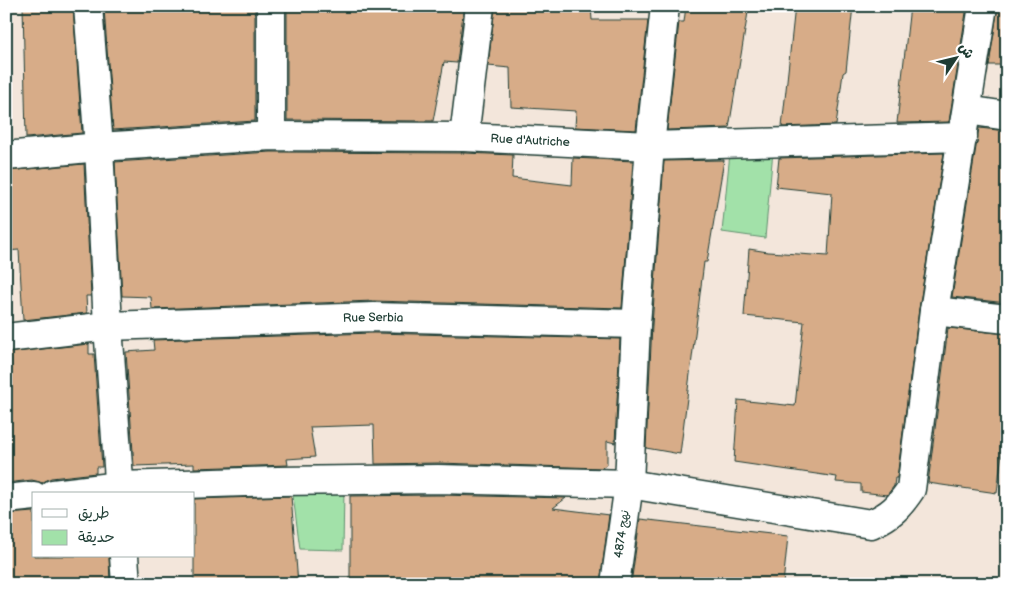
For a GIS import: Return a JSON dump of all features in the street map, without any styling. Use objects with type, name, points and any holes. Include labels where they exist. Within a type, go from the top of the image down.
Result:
[{"type":"street","points":[[88,6],[99,147],[108,326],[120,490]]},
{"type":"street","points":[[271,6],[271,136]]},
{"type":"street","points":[[464,137],[480,6]]},
{"type":"street","name":"نهج 4874","points":[[616,584],[630,484],[636,324],[650,146],[665,6]]},
{"type":"street","points":[[86,492],[278,481],[438,479],[630,484],[871,524],[887,517],[900,506],[911,489],[934,311],[983,6]]},
{"type":"street","points":[[967,110],[1007,116]]},
{"type":"street","name":"Rue d'Autriche","points":[[6,156],[99,147],[271,136],[464,137],[650,146],[963,137]]},
{"type":"street","points":[[934,311],[1007,319]]},
{"type":"street","name":"Rue Serbia","points":[[6,338],[108,326],[374,317],[636,324]]},
{"type":"street","points":[[6,499],[32,496]]},
{"type":"street","points":[[124,558],[126,584]]},
{"type":"green space","points":[[773,151],[765,238],[722,232],[730,153]]},
{"type":"green space","points":[[292,488],[344,489],[343,550],[300,549]]},
{"type":"building","points":[[23,6],[73,6],[82,133],[26,138]]},
{"type":"building","points":[[125,6],[255,6],[255,121],[113,130],[104,8]]},
{"type":"building","points":[[287,6],[355,6],[391,11],[391,6],[464,6],[457,63],[444,62],[433,121],[287,120]]},
{"type":"building","points":[[495,6],[591,6],[592,20],[648,20],[636,130],[575,127],[576,111],[511,107],[510,68],[488,66]]},
{"type":"building","points":[[686,6],[749,6],[729,128],[667,130],[679,22],[684,22]]},
{"type":"building","points":[[795,6],[853,6],[846,71],[843,73],[836,125],[782,127]]},
{"type":"building","points":[[910,6],[967,6],[949,122],[897,123]]},
{"type":"building","points":[[998,6],[1007,6],[1007,65],[989,65]]},
{"type":"building","points":[[979,128],[1007,131],[1007,303],[952,297]]},
{"type":"building","points":[[271,152],[513,155],[512,178],[572,185],[573,158],[633,161],[622,308],[374,301],[152,309],[151,297],[122,296],[115,162]]},
{"type":"building","points":[[944,153],[919,309],[897,478],[895,478],[894,486],[887,495],[861,492],[861,484],[836,482],[837,477],[734,462],[738,400],[795,406],[804,322],[744,316],[749,249],[828,256],[832,193],[776,187],[779,158]]},
{"type":"building","points":[[724,160],[707,262],[704,262],[680,454],[646,448],[652,325],[664,161]]},
{"type":"building","points":[[84,164],[91,296],[86,296],[87,313],[23,320],[19,250],[6,251],[6,171]]},
{"type":"building","points":[[948,328],[1007,334],[1007,444],[1003,444],[997,493],[928,483]]},
{"type":"building","points":[[374,333],[620,339],[615,443],[607,441],[607,464],[602,468],[438,463],[375,464],[374,425],[310,427],[315,457],[287,459],[288,465],[194,468],[194,464],[134,466],[126,352],[154,350],[153,340]]},
{"type":"building","points":[[89,344],[89,354],[94,354],[102,467],[96,467],[96,473],[51,478],[42,483],[32,480],[6,483],[6,353]]},
{"type":"building","points":[[438,495],[566,498],[553,508],[609,515],[600,584],[350,584],[350,496]]},
{"type":"building","points":[[291,496],[298,584],[194,584],[195,499]]},
{"type":"building","points":[[32,512],[32,558],[109,558],[110,584],[6,584],[6,514]]},
{"type":"building","points":[[640,519],[788,536],[783,584],[631,584]]}]
